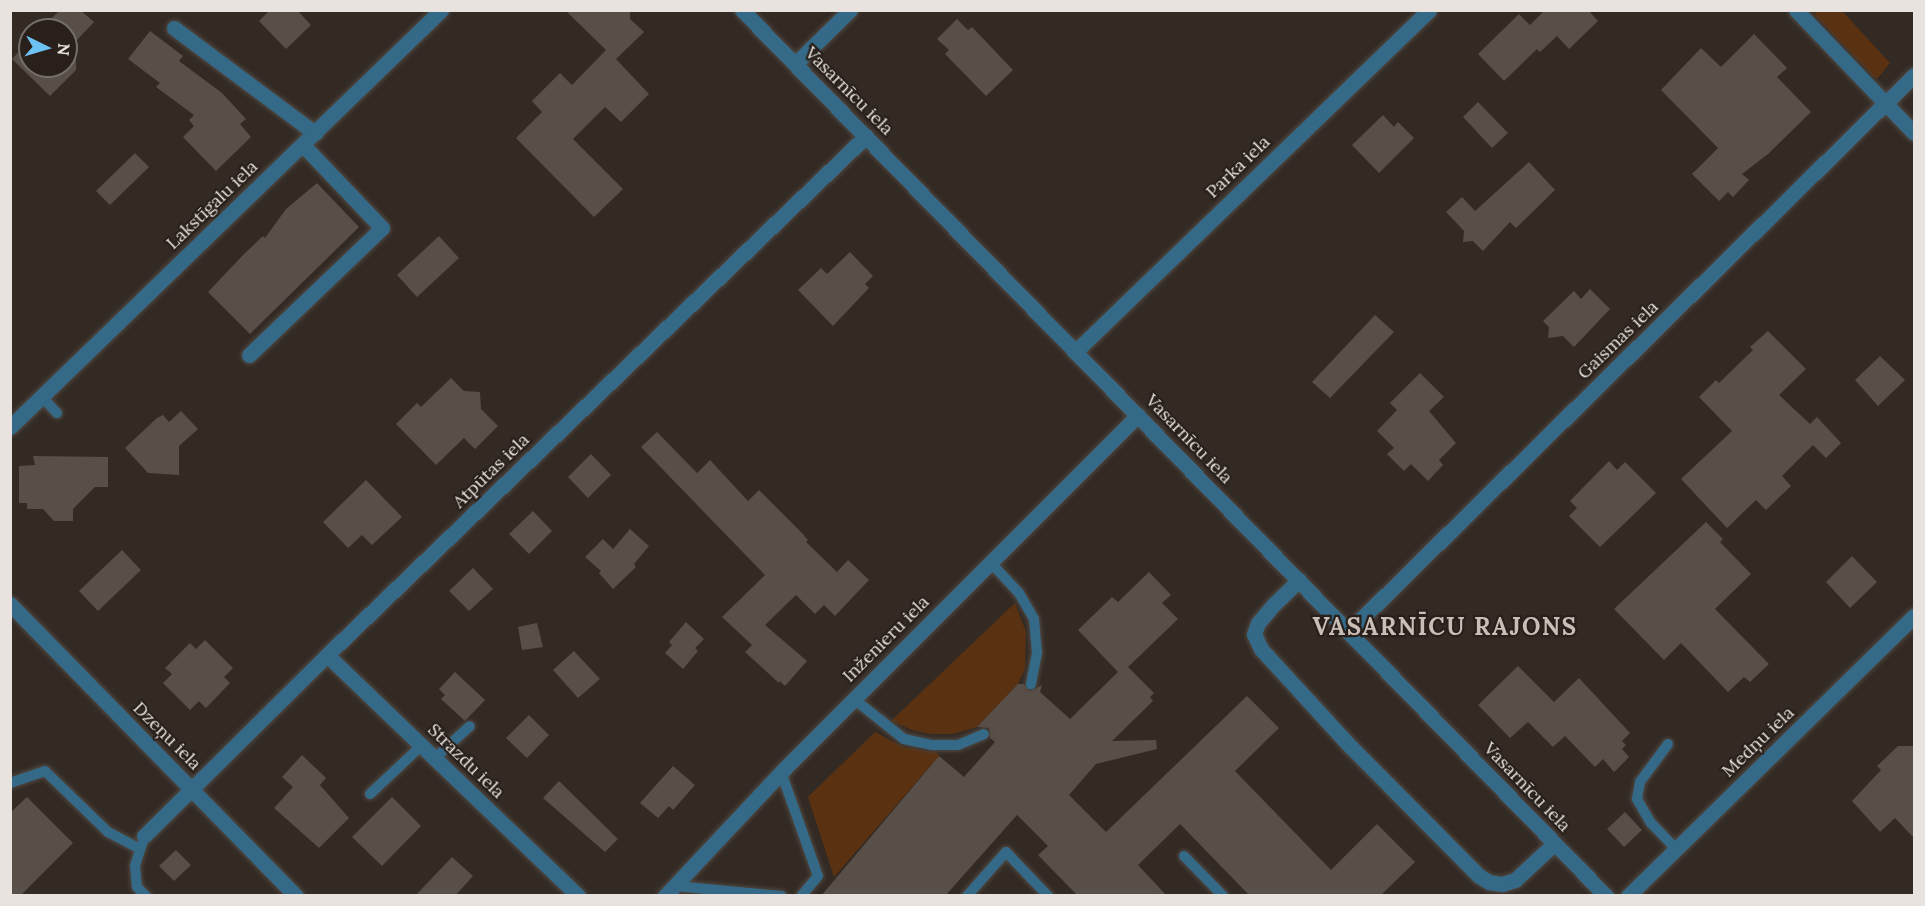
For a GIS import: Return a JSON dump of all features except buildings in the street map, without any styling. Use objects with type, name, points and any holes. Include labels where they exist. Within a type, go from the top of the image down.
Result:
[{"type":"street","name":"Lakstīgalu iela","points":[[10,427],[441,10]]},
{"type":"street","name":"Vasarnīcu iela","points":[[742,10],[1606,896]]},
{"type":"street","points":[[795,64],[850,10]]},
{"type":"street","name":"Parka iela","points":[[1075,352],[1429,10]]},
{"type":"street","points":[[1796,10],[1914,133]]},
{"type":"street","points":[[174,28],[315,133]]},
{"type":"street","name":"Gaismas iela","points":[[1348,632],[1914,75]]},
{"type":"street","name":"Atpūtas iela","points":[[142,843],[192,789],[327,655],[866,136]]},
{"type":"street","points":[[249,355],[382,228],[303,145]]},
{"type":"street","name":"Inženieru iela","points":[[669,890],[854,699],[1138,415]]},
{"type":"street","points":[[1299,580],[1258,623],[1254,634],[1261,649],[1350,746],[1479,876],[1489,882],[1502,884],[1515,880],[1555,843]]},
{"type":"street","name":"Dzeņu iela","points":[[10,604],[296,896]]},
{"type":"street","name":"Medņu iela","points":[[1628,896],[1914,616]]},
{"type":"street","name":"Strazdu iela","points":[[327,655],[578,896]]},
{"type":"lane","points":[[42,397],[57,413]]},
{"type":"lane","points":[[990,562],[1019,593],[1034,619],[1037,653],[1030,684]]},
{"type":"lane","points":[[854,699],[904,739],[932,745],[958,745],[984,734]]},
{"type":"lane","points":[[435,758],[470,726]]},
{"type":"lane","points":[[1668,744],[1640,782],[1637,799],[1651,823],[1676,849]]},
{"type":"lane","points":[[370,794],[422,745]]},
{"type":"lane","points":[[10,783],[45,771],[108,832],[142,843],[135,865],[137,887],[147,896]]},
{"type":"lane","points":[[782,772],[818,876],[801,896]]},
{"type":"lane","points":[[967,896],[1006,852],[1048,896]]},
{"type":"lane","points":[[1184,856],[1223,896]]},
{"type":"lane","points":[[128,896],[137,887]]},
{"type":"lane","points":[[669,890],[782,896]]},
{"type":"shaded area","points":[[1818,11],[1842,11],[1890,63],[1878,78],[1875,78],[1814,14]]},
{"type":"shaded area","points":[[1015,603],[1026,632],[1025,669],[1018,684],[977,727],[953,734],[930,734],[912,730],[891,721]]},
{"type":"shaded area","points":[[875,732],[903,747],[938,753],[939,756],[834,877],[808,797]]},
{"type":"district","name":"VASARNĪCU RAJONS","points":[[1445,627]]}]
